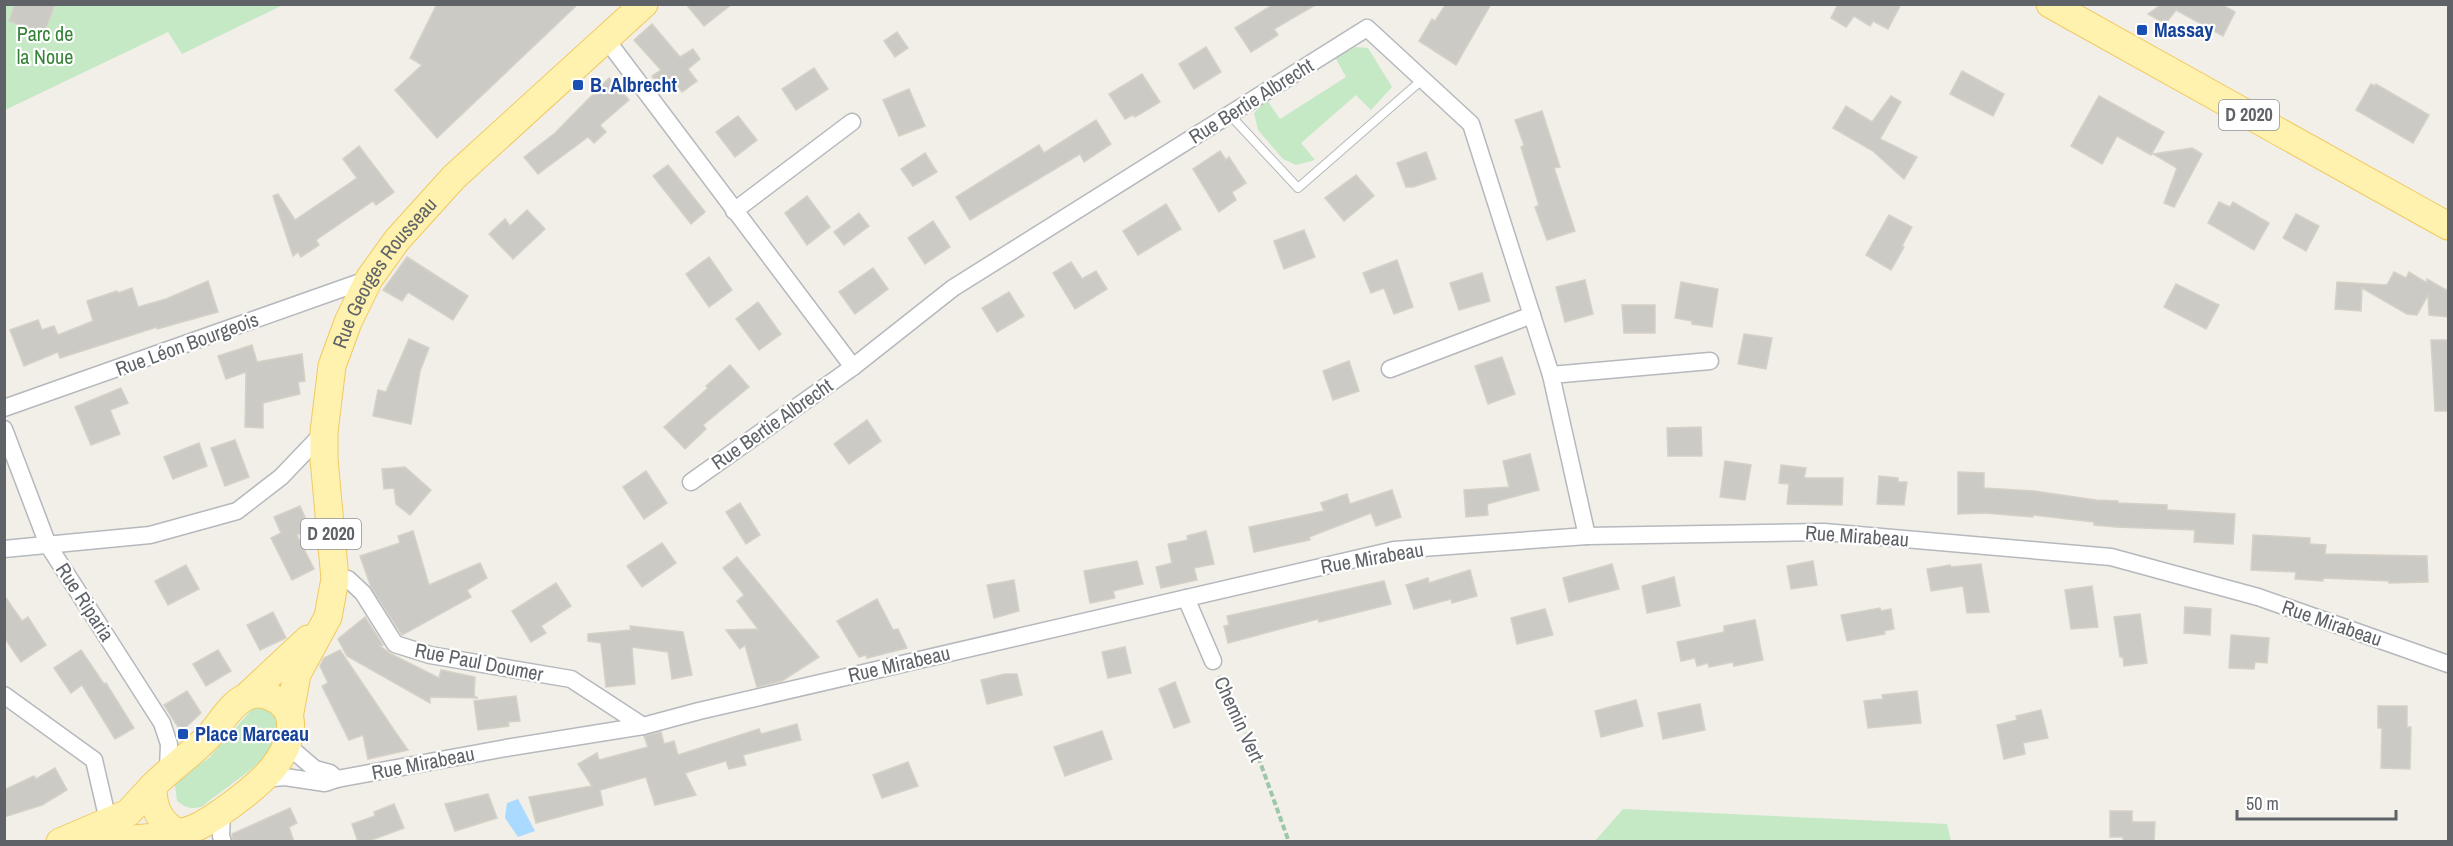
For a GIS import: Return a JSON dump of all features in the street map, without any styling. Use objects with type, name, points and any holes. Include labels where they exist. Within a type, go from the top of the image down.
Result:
[{"type":"main road","name":"Rue Georges Rousseau","points":[[319,632],[328,617],[335,579],[324,459],[324,432],[332,366],[348,322],[369,279],[397,240],[454,177],[644,4]]},
{"type":"main road","name":"D 2020","points":[[2050,4],[2448,226]]},
{"type":"main road","name":"D 2020","points":[[290,712],[297,674],[319,632]]},
{"type":"main road","points":[[111,835],[160,778],[206,739],[239,701],[298,647],[319,632]]},
{"type":"main road","points":[[60,842],[111,835],[188,835],[222,811],[262,779],[278,762],[287,745],[291,729],[290,712],[284,703],[265,694],[246,697]]},
{"type":"main road","points":[[160,778],[153,802],[158,816],[167,826],[188,835]]},
{"type":"street","name":"Rue Bertie Albrecht","points":[[691,482],[853,367],[953,288],[1367,28],[1471,124],[1551,375],[1587,536]]},
{"type":"street","name":"Rue Bertie Albrecht","points":[[606,39],[853,367]]},
{"type":"street","points":[[734,211],[852,122]]},
{"type":"street","name":"Rue Léon Bourgeois","points":[[4,408],[369,279]]},
{"type":"street","points":[[1390,369],[1532,315]]},
{"type":"street","points":[[1551,375],[1710,361]]},
{"type":"street","name":"Rue Riparia","points":[[4,429],[48,545],[162,723],[169,744],[160,778]]},
{"type":"street","points":[[4,549],[150,535],[237,511],[281,477],[324,432]]},
{"type":"street","name":"Rue Mirabeau","points":[[262,779],[285,777],[325,783],[506,748],[643,726],[711,708],[1394,550],[1587,536],[1824,532],[2111,557],[2258,597],[2448,664]]},
{"type":"street","name":"Rue Paul Doumer","points":[[335,579],[348,579],[363,593],[395,644],[430,656],[571,679],[643,726]]},
{"type":"street","name":"Chemin Vert","points":[[1186,598],[1213,662]]},
{"type":"street","points":[[4,695],[94,760],[111,835]]},
{"type":"street","points":[[287,745],[315,769],[330,773],[337,780]]},
{"type":"street","points":[[222,811],[221,836],[224,842]]},
{"type":"lane","points":[[1229,114],[1298,188],[1423,80]]},
{"type":"path","name":"Chemin Vert","points":[[1213,662],[1259,759],[1289,842]]},
{"type":"green space","name":"Parc de la Noue","points":[[4,5],[283,5],[182,54],[168,32],[5,110]]},
{"type":"green space","points":[[1356,47],[1368,48],[1392,87],[1371,110],[1356,95],[1301,143],[1315,160],[1296,165],[1283,159],[1258,130],[1254,113],[1267,100],[1280,119],[1346,77],[1335,57]]},
{"type":"green space","points":[[261,706],[274,714],[278,725],[276,738],[264,758],[203,806],[189,808],[177,801],[175,785],[180,777],[209,758],[253,708]]},
{"type":"green space","points":[[1623,809],[1947,824],[1951,841],[1595,841]]},
{"type":"water","points":[[518,799],[535,831],[518,837],[505,818],[507,803]]},
{"type":"building","points":[[15,4],[55,4],[44,34],[9,21]]},
{"type":"building","points":[[437,4],[578,4],[437,138],[395,90],[422,65],[410,58]]},
{"type":"building","points":[[686,4],[732,4],[704,26]]},
{"type":"building","points":[[1274,4],[1317,4],[1274,29],[1278,35],[1251,52],[1235,28]]},
{"type":"building","points":[[1446,4],[1491,4],[1456,65],[1419,41],[1432,19],[1435,21]]},
{"type":"building","points":[[1834,4],[1901,4],[1888,29],[1873,21],[1870,26],[1854,16],[1846,27],[1831,18],[1837,6]]},
{"type":"building","points":[[2162,4],[2221,4],[2235,12],[2223,36],[2176,10],[2165,24],[2148,14]]},
{"type":"building","points":[[652,24],[680,57],[693,49],[700,59],[688,69],[697,81],[682,92],[673,81],[662,90],[652,76],[661,70],[634,40]]},
{"type":"building","points":[[897,32],[908,48],[895,57],[884,41]]},
{"type":"building","points":[[1206,47],[1221,72],[1194,89],[1179,64]]},
{"type":"building","points":[[814,68],[828,89],[796,110],[782,89]]},
{"type":"building","points":[[1962,71],[2004,94],[1993,116],[1950,94]]},
{"type":"building","points":[[1142,74],[1160,102],[1135,117],[1133,115],[1125,119],[1109,94]]},
{"type":"building","points":[[609,78],[629,100],[600,125],[606,132],[594,143],[588,137],[538,174],[524,157],[555,133]]},
{"type":"building","points":[[2371,84],[2375,86],[2376,84],[2429,115],[2413,143],[2356,110]]},
{"type":"building","points":[[909,89],[925,126],[899,136],[883,100]]},
{"type":"building","points":[[1891,96],[1901,102],[1880,139],[1917,157],[1904,179],[1873,151],[1833,128],[1846,106],[1872,122]]},
{"type":"building","points":[[2099,96],[2164,132],[2151,155],[2117,136],[2102,164],[2071,146]]},
{"type":"building","points":[[1542,111],[1560,167],[1554,168],[1575,231],[1547,240],[1535,207],[1539,205],[1521,147],[1524,145],[1515,120]]},
{"type":"building","points":[[738,116],[757,140],[735,157],[716,132]]},
{"type":"building","points":[[1096,120],[1111,144],[1084,162],[1080,154],[970,220],[956,197],[1039,145],[1044,153]]},
{"type":"building","points":[[359,146],[394,192],[376,205],[373,201],[316,240],[319,245],[301,257],[298,252],[293,256],[273,196],[278,194],[295,220],[357,178],[343,159]]},
{"type":"building","points":[[2192,148],[2202,154],[2174,207],[2164,203],[2177,168],[2153,154]]},
{"type":"building","points":[[1220,151],[1226,160],[1229,157],[1246,183],[1232,192],[1236,200],[1219,212],[1193,169]]},
{"type":"building","points":[[1426,152],[1436,179],[1413,187],[1406,187],[1397,163]]},
{"type":"building","points":[[925,153],[937,172],[913,186],[901,169]]},
{"type":"building","points":[[668,165],[705,212],[691,224],[653,176]]},
{"type":"building","points":[[1356,175],[1374,196],[1344,221],[1325,198]]},
{"type":"building","points":[[807,196],[830,227],[807,245],[785,213]]},
{"type":"building","points":[[2219,202],[2230,207],[2233,202],[2269,223],[2254,250],[2208,223]]},
{"type":"building","points":[[1166,204],[1181,229],[1138,255],[1123,231]]},
{"type":"building","points":[[527,210],[545,229],[513,259],[489,234],[505,219],[510,226]]},
{"type":"building","points":[[859,213],[869,226],[844,245],[834,232]]},
{"type":"building","points":[[2296,214],[2319,226],[2306,251],[2283,238]]},
{"type":"building","points":[[1889,215],[1912,227],[1891,270],[1866,255]]},
{"type":"building","points":[[933,221],[950,247],[925,264],[908,238]]},
{"type":"building","points":[[1304,230],[1315,257],[1284,269],[1274,241]]},
{"type":"building","points":[[407,257],[468,296],[453,320],[408,292],[402,301],[383,290]]},
{"type":"building","points":[[709,257],[732,290],[709,307],[686,274]]},
{"type":"building","points":[[1397,260],[1413,307],[1394,314],[1384,288],[1371,293],[1363,273]]},
{"type":"building","points":[[1071,262],[1082,279],[1096,271],[1107,289],[1075,309],[1053,273]]},
{"type":"building","points":[[873,268],[888,289],[855,314],[839,292]]},
{"type":"building","points":[[2394,272],[2406,278],[2409,272],[2427,283],[2427,279],[2448,291],[2448,317],[2429,315],[2428,295],[2417,315],[2407,314],[2362,288],[2361,311],[2335,309],[2337,282],[2387,285]]},
{"type":"building","points":[[1482,273],[1490,301],[1459,310],[1450,283]]},
{"type":"building","points":[[1585,280],[1593,314],[1565,322],[1556,287]]},
{"type":"building","points":[[208,281],[218,312],[157,329],[157,327],[60,358],[58,352],[24,366],[10,330],[38,320],[42,330],[54,326],[58,335],[93,321],[87,301],[132,288],[138,307],[166,299]]},
{"type":"building","points":[[1681,282],[1718,289],[1712,327],[1692,324],[1692,321],[1675,318]]},
{"type":"building","points":[[2176,284],[2219,305],[2206,329],[2164,307]]},
{"type":"building","points":[[1009,292],[1024,316],[997,332],[982,308]]},
{"type":"building","points":[[758,302],[781,334],[759,350],[736,319]]},
{"type":"building","points":[[1622,305],[1655,305],[1655,333],[1624,333]]},
{"type":"building","points":[[1744,334],[1772,338],[1766,369],[1738,364]]},
{"type":"building","points":[[409,339],[429,348],[420,371],[411,424],[373,416],[378,390],[386,392]]},
{"type":"building","points":[[2431,340],[2448,340],[2448,411],[2435,411]]},
{"type":"building","points":[[252,345],[257,362],[302,354],[305,381],[298,382],[300,394],[263,403],[263,428],[245,427],[246,372],[226,379],[218,356]]},
{"type":"building","points":[[1502,357],[1515,394],[1488,404],[1475,366]]},
{"type":"building","points":[[1349,361],[1359,391],[1333,400],[1323,371]]},
{"type":"building","points":[[730,365],[749,387],[703,425],[706,429],[685,449],[664,427]]},
{"type":"building","points":[[121,388],[128,403],[110,410],[120,434],[91,445],[75,407]]},
{"type":"building","points":[[867,420],[881,441],[849,464],[834,444]]},
{"type":"building","points":[[1701,427],[1702,456],[1668,456],[1667,428]]},
{"type":"building","points":[[235,440],[249,477],[225,486],[211,448]]},
{"type":"building","points":[[199,443],[207,466],[173,479],[164,457]]},
{"type":"building","points":[[1530,454],[1539,490],[1487,504],[1488,515],[1466,517],[1464,490],[1509,487],[1503,461]]},
{"type":"building","points":[[1725,461],[1751,465],[1745,500],[1720,497]]},
{"type":"building","points":[[1781,465],[1806,468],[1804,478],[1843,478],[1842,505],[1787,504],[1789,484],[1779,483]]},
{"type":"building","points":[[405,467],[431,490],[410,515],[396,504],[394,488],[384,489],[382,469]]},
{"type":"building","points":[[646,471],[667,503],[644,519],[623,487]]},
{"type":"building","points":[[1958,472],[1984,473],[1984,488],[2034,491],[2118,501],[2118,503],[2167,505],[2167,510],[2235,514],[2233,544],[2194,542],[2195,530],[2094,525],[2094,522],[2033,515],[2033,517],[1984,513],[1958,514]]},
{"type":"building","points":[[1879,476],[1898,478],[1898,482],[1907,482],[1904,505],[1877,504]]},
{"type":"building","points":[[1392,490],[1401,517],[1376,526],[1371,513],[1309,537],[1310,540],[1254,552],[1249,527],[1324,511],[1321,503],[1347,494],[1350,504]]},
{"type":"building","points":[[740,503],[760,535],[746,544],[726,512]]},
{"type":"building","points":[[300,506],[310,529],[297,535],[314,569],[292,580],[271,538],[281,533],[274,517]]},
{"type":"building","points":[[413,531],[429,585],[480,563],[487,578],[467,590],[471,597],[402,635],[371,587],[360,556],[400,543],[398,536]]},
{"type":"building","points":[[1206,531],[1214,564],[1194,568],[1197,580],[1161,588],[1156,567],[1172,563],[1168,544],[1188,540],[1187,536]]},
{"type":"building","points":[[2253,535],[2310,538],[2310,544],[2326,545],[2325,554],[2427,556],[2428,582],[2389,583],[2389,581],[2323,578],[2323,581],[2295,579],[2296,572],[2251,570]]},
{"type":"building","points":[[662,543],[676,563],[642,587],[627,566]]},
{"type":"building","points":[[737,557],[819,657],[782,681],[757,687],[745,645],[740,649],[726,630],[758,629],[737,601],[744,595],[723,568]]},
{"type":"building","points":[[1137,561],[1143,584],[1113,591],[1115,598],[1090,603],[1084,571]]},
{"type":"building","points":[[1813,561],[1817,585],[1791,589],[1787,566]]},
{"type":"building","points":[[1612,564],[1619,589],[1569,602],[1563,578]]},
{"type":"building","points":[[1981,564],[1989,612],[1967,613],[1963,586],[1931,591],[1927,569],[1950,565],[1951,567]]},
{"type":"building","points":[[186,565],[199,589],[168,605],[155,581]]},
{"type":"building","points":[[1470,570],[1477,596],[1452,603],[1451,599],[1414,609],[1406,585],[1428,578],[1429,583]]},
{"type":"building","points":[[1674,577],[1680,606],[1647,613],[1642,586]]},
{"type":"building","points":[[1014,580],[1019,611],[994,618],[987,585]]},
{"type":"building","points":[[1384,581],[1391,604],[1319,622],[1318,619],[1228,643],[1224,626],[1229,625],[1227,616]]},
{"type":"building","points":[[556,583],[571,606],[541,626],[546,633],[531,642],[512,611]]},
{"type":"building","points":[[2092,586],[2098,627],[2071,629],[2065,590]]},
{"type":"building","points":[[4,595],[22,621],[28,617],[46,645],[21,662],[4,637]]},
{"type":"building","points":[[877,599],[893,630],[898,629],[907,648],[867,658],[866,655],[859,657],[837,621]]},
{"type":"building","points":[[2185,607],[2211,609],[2210,635],[2184,633]]},
{"type":"building","points":[[1880,608],[1881,611],[1891,609],[1894,629],[1884,631],[1885,634],[1847,641],[1841,615]]},
{"type":"building","points":[[1545,609],[1553,635],[1517,644],[1511,618]]},
{"type":"building","points":[[273,612],[286,638],[260,650],[247,625]]},
{"type":"building","points":[[2140,614],[2147,663],[2124,666],[2123,657],[2120,657],[2114,617]]},
{"type":"building","points":[[365,617],[383,645],[380,646],[391,654],[439,678],[441,670],[475,677],[474,696],[478,698],[430,697],[430,703],[347,656],[338,639]]},
{"type":"building","points":[[1755,620],[1763,660],[1734,666],[1733,662],[1709,667],[1708,663],[1697,666],[1695,658],[1681,661],[1677,642],[1724,632],[1724,626]]},
{"type":"building","points":[[630,626],[683,632],[692,675],[672,679],[668,652],[632,647],[635,684],[606,687],[601,643],[588,641],[588,634],[631,630]]},
{"type":"building","points":[[2231,635],[2269,638],[2267,663],[2255,662],[2254,669],[2229,668]]},
{"type":"building","points":[[1125,647],[1131,673],[1108,678],[1102,652]]},
{"type":"building","points":[[81,650],[104,684],[106,683],[134,728],[115,739],[82,685],[71,693],[54,668]]},
{"type":"building","points":[[218,650],[231,671],[206,686],[193,664]]},
{"type":"building","points":[[340,650],[408,750],[368,759],[363,735],[349,740],[322,686],[328,683],[320,666],[324,658]]},
{"type":"building","points":[[1005,674],[1017,674],[1022,695],[987,704],[981,680]]},
{"type":"building","points":[[1175,682],[1190,722],[1174,728],[1159,689]]},
{"type":"building","points":[[187,691],[201,713],[186,727],[178,727],[164,705]]},
{"type":"building","points":[[1917,691],[1921,723],[1868,728],[1864,701],[1883,699],[1882,695]]},
{"type":"building","points":[[516,696],[520,721],[508,722],[509,726],[478,730],[474,701]]},
{"type":"building","points":[[1636,700],[1643,726],[1601,737],[1595,711]]},
{"type":"building","points":[[1700,704],[1705,730],[1663,739],[1658,713]]},
{"type":"building","points":[[2378,706],[2407,706],[2407,727],[2411,727],[2410,769],[2381,768],[2382,728],[2378,728]]},
{"type":"building","points":[[2041,710],[2048,738],[2023,743],[2025,754],[2004,759],[1997,725],[2017,720],[2016,716]]},
{"type":"building","points":[[797,724],[801,740],[743,755],[746,765],[729,769],[726,761],[685,773],[696,795],[655,805],[646,777],[600,790],[603,805],[536,823],[529,797],[592,786],[578,764],[597,753],[599,760],[648,747],[644,736],[661,732],[664,744],[674,741],[678,755],[759,729],[761,734]]},
{"type":"building","points":[[1102,731],[1112,759],[1065,776],[1054,747]]},
{"type":"building","points":[[908,762],[918,786],[882,798],[873,775]]},
{"type":"building","points":[[55,768],[67,790],[42,805],[4,817],[4,790],[34,776],[36,779]]},
{"type":"building","points":[[488,794],[497,818],[455,831],[445,804]]},
{"type":"building","points":[[394,804],[404,828],[366,842],[358,842],[352,824],[375,816],[374,812]]},
{"type":"building","points":[[290,808],[297,823],[289,827],[294,842],[233,842],[232,834]]},
{"type":"building","points":[[2110,811],[2132,811],[2132,822],[2155,822],[2154,842],[2123,842],[2123,837],[2110,837]]},
{"type":"place","name":"Massay","points":[[2142,30]]},
{"type":"place","name":"B. Albrecht","points":[[578,85]]},
{"type":"place","name":"Place Marceau","points":[[183,734]]}]
